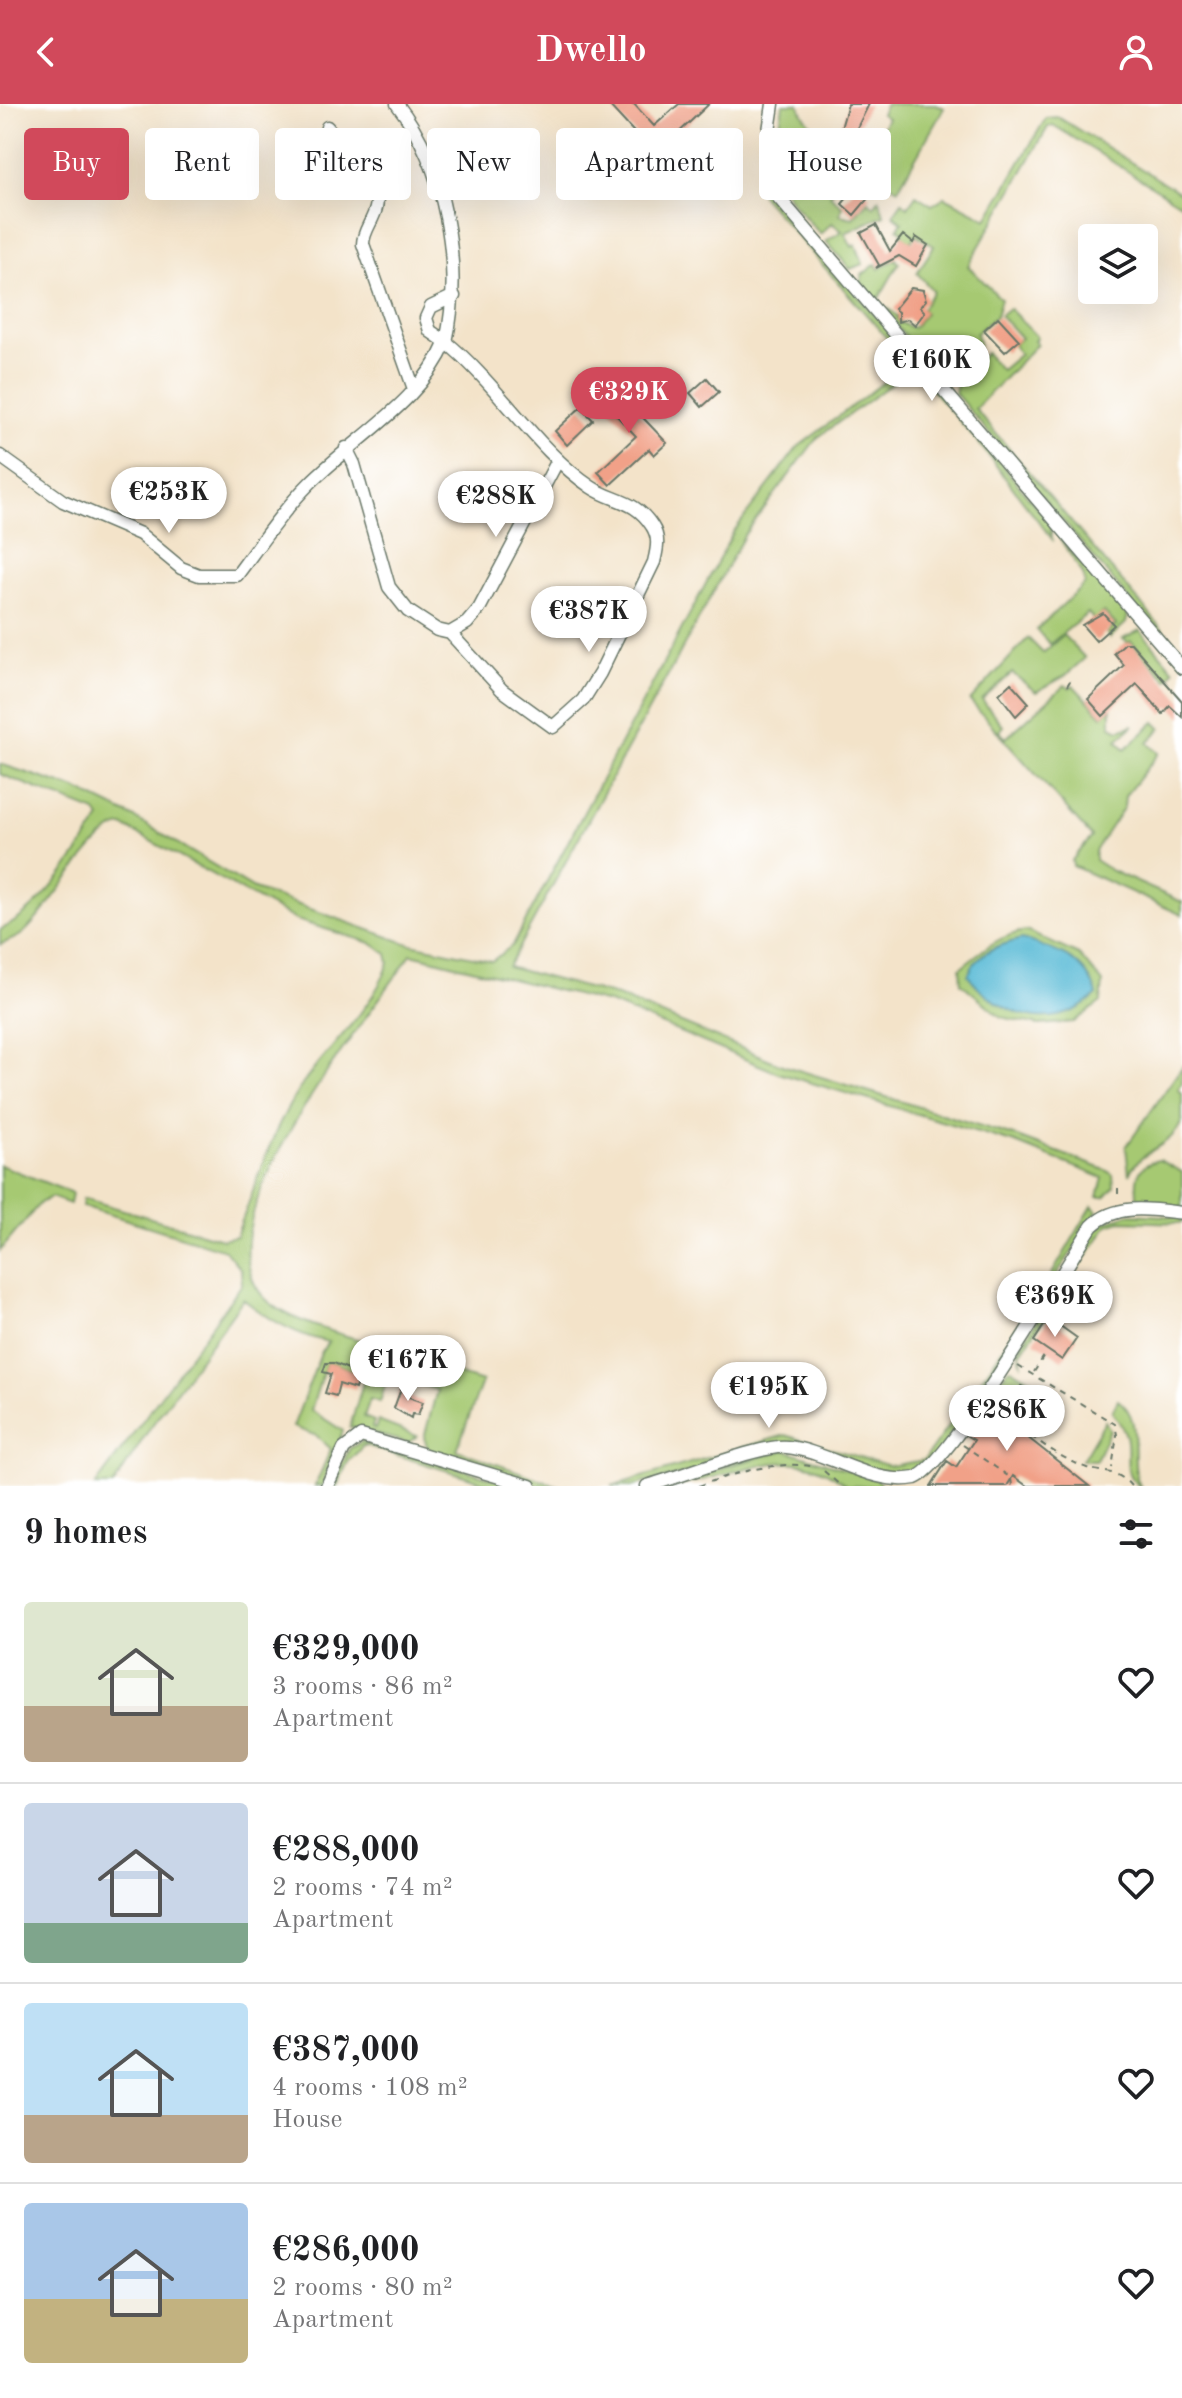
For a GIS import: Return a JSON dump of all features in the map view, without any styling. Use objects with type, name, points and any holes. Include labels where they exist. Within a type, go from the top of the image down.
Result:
[{"type":"street","points":[[0,456],[63,501],[140,534],[181,568],[199,575],[237,575],[306,486],[414,389],[438,361],[446,342],[454,296],[440,194],[427,155],[397,104]]},
{"type":"street","points":[[773,104],[766,158],[766,174],[773,191],[1182,668]]},
{"type":"street","points":[[327,127],[376,192],[376,210],[363,244],[414,389]]},
{"type":"street","points":[[346,448],[365,500],[389,587],[408,611],[437,630],[450,633],[502,690],[553,727],[583,700],[600,673],[654,562],[659,543],[654,527],[638,511],[624,500],[593,489],[558,460],[468,360],[430,331],[426,318],[431,307],[454,296]]},
{"type":"street","points":[[450,633],[467,623],[479,609],[558,460]]},
{"type":"street","points":[[647,1486],[785,1446],[871,1474],[907,1479],[927,1472],[981,1401],[1100,1218],[1121,1210],[1182,1213]]},
{"type":"street","points":[[327,1486],[344,1449],[361,1436],[530,1486]]},
{"type":"path","points":[[1067,686],[1073,676]]},
{"type":"path","points":[[1032,1374],[1044,1356]]},
{"type":"path","points":[[1007,1360],[1115,1424],[1117,1435],[1111,1470]]},
{"type":"path","points":[[981,1401],[1080,1465],[1111,1470],[1131,1486]]},
{"type":"path","points":[[954,1438],[1011,1478],[1012,1486]]},
{"type":"path","points":[[699,1486],[793,1464],[824,1471],[841,1486]]},
{"type":"green space","points":[[783,104],[799,104],[815,128],[780,128]]},
{"type":"green space","points":[[886,104],[936,104],[944,108],[898,189],[891,185],[891,128],[882,128],[887,118],[881,114]]},
{"type":"green space","points":[[1058,117],[1182,194],[1182,205],[1053,125],[1048,127],[968,266],[1001,299],[996,316],[976,333],[979,345],[951,373],[940,375],[888,317],[889,309],[897,316],[898,322],[913,328],[925,313],[922,309],[933,291],[917,273],[934,246],[916,235],[911,242],[901,235],[903,232],[898,228],[902,222],[893,215],[902,202],[908,207],[916,195],[932,205],[945,197],[987,219],[1046,118]]},
{"type":"green space","points":[[765,200],[775,200],[982,440],[1050,524],[1052,539],[978,442],[913,368],[817,438],[745,534],[508,967],[617,996],[782,1065],[1020,1138],[1108,1171],[1113,1175],[1114,1187],[1105,1197],[1098,1197],[1103,1178],[1015,1143],[778,1073],[612,1004],[411,954],[328,1071],[296,1120],[269,1170],[252,1218],[248,1261],[262,1295],[285,1313],[379,1346],[379,1350],[482,1382],[457,1450],[559,1486],[543,1486],[429,1451],[424,1438],[437,1390],[388,1376],[380,1402],[370,1399],[364,1417],[374,1421],[372,1427],[375,1429],[378,1421],[417,1436],[408,1443],[350,1427],[365,1376],[335,1363],[326,1363],[311,1410],[343,1431],[322,1486],[315,1486],[331,1449],[317,1436],[293,1427],[328,1342],[283,1326],[243,1299],[150,1428],[113,1486],[95,1486],[242,1284],[241,1270],[225,1250],[82,1206],[83,1198],[222,1239],[236,1236],[284,1115],[304,1082],[370,1000],[389,963],[387,954],[371,943],[296,920],[123,826],[99,840],[33,924],[20,936],[0,945],[0,930],[30,910],[44,896],[100,818],[96,812],[0,774],[0,764],[76,789],[131,816],[254,889],[406,943],[492,961],[513,945],[734,531],[798,447],[909,363]]},
{"type":"green space","points":[[791,200],[835,200],[842,206],[840,215],[853,218],[868,201],[874,206],[879,200],[884,215],[845,233],[852,247],[856,245],[863,264],[850,269],[826,241],[842,231],[832,223],[820,234]]},
{"type":"green space","points":[[896,259],[899,263],[876,303],[861,285],[862,275],[876,264],[879,269]]},
{"type":"green space","points":[[1009,308],[1037,337],[1034,341],[1037,344],[975,409],[1182,652],[1182,662],[955,393],[958,380],[986,353],[1001,370],[1020,354],[1013,345],[1021,338],[1000,315]]},
{"type":"green space","points":[[1060,539],[1128,615],[1126,623],[1110,638],[1107,634],[1116,625],[1104,612],[1094,620],[1088,613],[1050,644],[1036,630],[1085,584],[1083,574]]},
{"type":"green space","points":[[1140,630],[1174,670],[1167,680],[1131,641],[1128,643],[1123,639]]},
{"type":"green space","points":[[1063,635],[1085,658],[1065,676],[1036,692],[1012,673],[982,700],[1003,726],[999,731],[1006,738],[1065,685],[1069,688],[1073,685],[1102,716],[1111,708],[1111,726],[1119,730],[1134,725],[1117,740],[1125,749],[1155,722],[1161,728],[1148,743],[1159,753],[1125,796],[1124,807],[1095,851],[1095,860],[1112,871],[1182,902],[1182,915],[1073,866],[1072,860],[1092,837],[970,701],[1028,638],[1043,653]]},
{"type":"green space","points":[[1026,931],[1079,955],[1103,983],[1101,1002],[1074,1022],[1039,1025],[1001,1017],[961,983],[960,968],[999,940]]},
{"type":"green space","points":[[1182,1067],[1182,1083],[1178,1089],[1182,1093],[1182,1120],[1178,1129],[1140,1160],[1129,1175],[1126,1147]]},
{"type":"green space","points":[[1159,1160],[1182,1172],[1182,1211],[1138,1205],[1138,1176],[1145,1166]]},
{"type":"green space","points":[[0,1165],[72,1193],[70,1204],[51,1197],[40,1203],[0,1251]]},
{"type":"green space","points":[[1092,1206],[1097,1211],[1035,1310],[934,1458],[916,1473],[891,1475],[802,1446],[632,1486],[612,1486],[785,1435],[890,1466],[924,1460],[1033,1306]]},
{"type":"green space","points":[[1129,1214],[1182,1217],[1182,1223],[1120,1221],[1108,1225],[1020,1354],[1022,1365],[1018,1350],[1098,1225]]},
{"type":"green space","points":[[1011,1369],[1054,1391],[1030,1430],[1034,1411],[1038,1413],[1045,1398],[1021,1386],[1012,1405],[1003,1399],[990,1400],[1007,1370]]},
{"type":"green space","points":[[1118,1400],[1126,1408],[1134,1429],[1136,1475],[1140,1486],[1130,1476],[1126,1436],[1112,1412]]},
{"type":"green space","points":[[1105,1421],[1110,1430],[1096,1460],[1082,1460]]},
{"type":"green space","points":[[365,1440],[517,1486],[497,1486],[364,1445],[348,1462],[337,1486],[331,1486],[350,1448]]},
{"type":"green space","points":[[785,1450],[876,1479],[882,1486],[847,1486],[824,1471],[801,1464],[778,1463],[684,1484],[659,1486]]},
{"type":"water","points":[[1022,939],[1058,952],[1077,964],[1092,982],[1097,995],[1081,1007],[1046,1017],[1012,1011],[996,1002],[968,975],[983,955]]},
{"type":"building","points":[[608,104],[634,104],[654,126],[679,104],[709,104],[684,128],[630,128]]},
{"type":"building","points":[[848,104],[869,104],[857,128],[841,128]]},
{"type":"building","points":[[845,200],[867,200],[854,215],[842,204]]},
{"type":"building","points":[[876,225],[890,251],[903,235],[913,243],[916,237],[928,245],[916,266],[899,256],[876,268],[879,265],[861,233]]},
{"type":"building","points":[[911,288],[923,290],[926,300],[920,307],[925,312],[915,325],[908,319],[898,322],[898,312],[894,309]]},
{"type":"building","points":[[998,317],[1019,340],[1005,352],[984,330]]},
{"type":"building","points":[[707,378],[719,392],[702,407],[690,393]]},
{"type":"building","points":[[610,383],[667,443],[654,455],[649,449],[610,485],[598,472],[636,436],[597,395]]},
{"type":"building","points":[[581,407],[593,420],[567,445],[555,431]]},
{"type":"building","points":[[1103,613],[1114,625],[1096,641],[1082,625]]},
{"type":"building","points":[[1125,643],[1131,643],[1182,701],[1182,717],[1170,706],[1163,714],[1137,684],[1103,716],[1088,699],[1124,665],[1114,653]]},
{"type":"building","points":[[1011,683],[1029,703],[1016,716],[999,694]]},
{"type":"building","points":[[1049,1318],[1077,1338],[1062,1360],[1034,1341]]},
{"type":"building","points":[[326,1363],[334,1363],[360,1374],[355,1389],[339,1384],[336,1396],[325,1393],[331,1374],[323,1372]]},
{"type":"building","points":[[402,1386],[411,1389],[409,1397],[423,1402],[418,1415],[412,1414],[411,1418],[394,1408]]},
{"type":"building","points":[[1021,1386],[1045,1398],[1038,1413],[1028,1408],[1017,1429],[1089,1486],[1027,1486],[1013,1476],[1007,1486],[931,1486],[947,1461],[956,1467],[974,1440],[967,1436],[987,1409],[1004,1420]]}]
